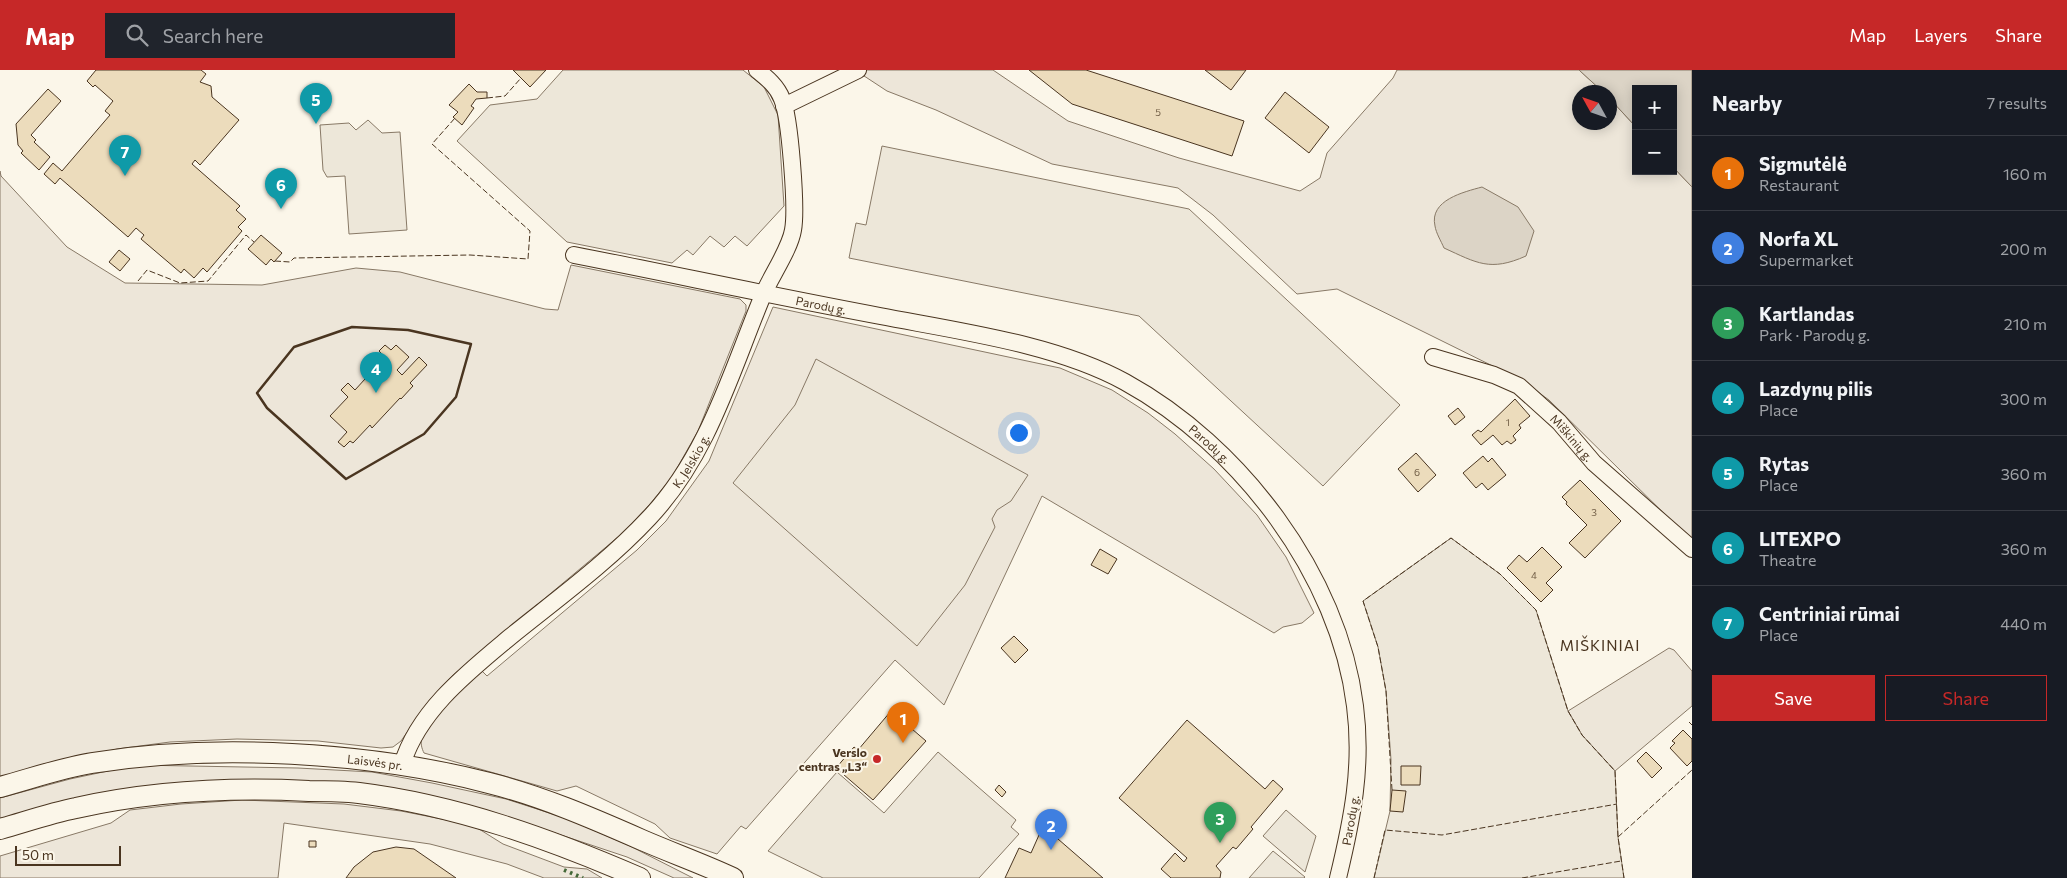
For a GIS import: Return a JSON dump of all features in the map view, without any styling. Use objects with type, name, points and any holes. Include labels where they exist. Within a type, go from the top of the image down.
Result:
[{"type":"main road","name":"Laisvės pr.","points":[[0,787],[90,764],[141,756],[200,754],[309,755],[402,766],[490,783],[549,802],[733,878]]},
{"type":"main road","points":[[0,829],[76,808],[175,793],[267,789],[358,793],[440,809],[499,824],[540,837],[640,878]]},
{"type":"street","name":"K. Jelskio g.","points":[[402,766],[407,748],[444,697],[481,662],[620,546],[650,517],[673,489],[694,457],[712,424],[764,293],[793,231],[794,214],[784,106],[775,88],[757,70]]},
{"type":"street","points":[[784,106],[858,70]]},
{"type":"street","name":"Parodų g.","points":[[574,255],[1040,349],[1125,382],[1202,437],[1230,464],[1276,517],[1296,547],[1330,613],[1348,669],[1355,706],[1357,772],[1354,813],[1338,878]]},
{"type":"street","name":"Miškinių g.","points":[[1433,358],[1494,375],[1519,386],[1559,422],[1594,463],[1692,549]]},
{"type":"shaded area","points":[[563,70],[743,70],[764,87],[778,115],[784,206],[747,246],[735,236],[724,247],[710,236],[693,255],[687,250],[672,263],[567,242],[457,141],[490,105],[537,99]]},
{"type":"shaded area","points":[[855,70],[993,70],[1068,121],[1179,158],[1300,191],[1320,178],[1327,153],[1393,78],[1397,70],[1579,70],[1595,85],[1572,85],[1572,130],[1617,130],[1617,107],[1632,123],[1632,175],[1677,175],[1677,171],[1692,187],[1692,541],[1549,400],[1521,380],[1337,289],[1297,294],[1213,215],[1178,188],[1052,164],[936,110],[887,91]]},
{"type":"shaded area","points":[[1579,70],[1692,70],[1692,187],[1677,171],[1677,85],[1632,85],[1632,123],[1617,107],[1617,85],[1595,85]]},
{"type":"shaded area","points":[[368,120],[382,133],[400,132],[407,230],[349,234],[345,176],[327,177],[323,170],[320,125],[349,123],[356,130]]},
{"type":"shaded area","points":[[882,146],[1189,209],[1400,405],[1323,486],[1139,316],[849,258],[856,223],[866,225]]},
{"type":"shaded area","points":[[0,171],[1,176],[67,247],[125,283],[262,285],[356,268],[400,272],[545,309],[558,310],[571,265],[740,299],[746,305],[746,311],[698,431],[672,477],[624,532],[452,676],[428,702],[401,741],[393,747],[381,748],[318,741],[237,739],[170,742],[117,749],[0,779]]},
{"type":"shaded area","points":[[1482,187],[1518,207],[1534,231],[1526,256],[1503,264],[1484,264],[1444,248],[1435,226],[1437,210],[1450,199]]},
{"type":"shaded area","points":[[773,307],[1060,368],[1112,390],[1148,413],[1175,434],[1214,469],[1257,515],[1286,557],[1314,613],[1302,623],[1283,627],[1274,633],[1042,496],[944,705],[895,660],[746,829],[741,826],[717,854],[670,838],[655,824],[576,786],[557,791],[424,753],[421,742],[426,729],[439,711],[457,693],[482,671],[487,676],[637,550],[666,521],[709,461]]},
{"type":"shaded area","points":[[816,359],[1028,475],[1011,501],[997,510],[992,519],[995,527],[965,585],[917,646],[733,483],[795,405]]},
{"type":"shaded area","points":[[1451,538],[1500,574],[1536,610],[1568,711],[1582,735],[1615,771],[1618,837],[1624,878],[1374,878],[1390,811],[1391,760],[1386,691],[1378,647],[1363,601]]},
{"type":"shaded area","points":[[1669,648],[1674,650],[1692,671],[1692,706],[1615,771],[1582,735],[1568,711]]},
{"type":"shaded area","points":[[938,752],[1016,820],[1011,827],[1019,834],[979,878],[823,878],[768,851],[837,772],[884,813]]},
{"type":"shaded area","points":[[136,765],[298,768],[372,772],[432,783],[506,799],[565,818],[628,845],[693,878],[674,878],[627,857],[528,824],[322,782],[0,821],[0,798],[70,779]]},
{"type":"shaded area","points":[[242,800],[344,804],[401,811],[462,823],[479,829],[503,844],[564,867],[587,869],[602,878],[544,878],[507,864],[430,844],[284,823],[278,878],[0,878],[0,856],[111,823],[130,810]]},
{"type":"shaded area","points":[[1286,810],[1316,836],[1305,872],[1263,836]]},
{"type":"shaded area","points":[[1273,851],[1305,877],[1249,878]]},
{"type":"building","points":[[96,70],[201,70],[206,74],[200,82],[211,86],[212,97],[239,120],[200,165],[195,160],[192,164],[240,206],[236,210],[246,219],[238,227],[242,231],[207,272],[203,268],[194,278],[184,269],[181,273],[141,239],[144,235],[136,228],[128,237],[60,178],[55,184],[44,174],[53,163],[62,171],[110,115],[105,111],[113,101],[95,85],[93,87],[87,81]]},
{"type":"building","points":[[513,70],[546,70],[530,87]]},
{"type":"building","points":[[1029,70],[1086,70],[1244,121],[1232,156],[1072,104]]},
{"type":"building","points":[[1205,70],[1246,70],[1231,90]]},
{"type":"building","points":[[469,84],[477,92],[487,92],[487,98],[476,99],[471,106],[474,108],[462,125],[453,117],[458,112],[449,105]]},
{"type":"building","points":[[48,89],[61,101],[31,135],[36,140],[34,142],[50,157],[39,170],[21,153],[23,151],[18,145],[16,124]]},
{"type":"building","points":[[1285,92],[1329,127],[1309,153],[1265,118]]},
{"type":"building","points":[[261,235],[282,253],[274,262],[271,259],[266,265],[248,249]]},
{"type":"building","points":[[119,250],[130,259],[120,271],[109,262]]},
{"type":"building","points":[[385,345],[391,350],[396,345],[409,357],[397,370],[402,375],[419,357],[427,365],[410,383],[413,386],[372,428],[370,425],[353,443],[350,441],[344,447],[338,442],[347,432],[330,416],[348,397],[341,390],[348,383],[355,390],[385,357],[379,351]]},
{"type":"building","points":[[1515,399],[1530,416],[1519,425],[1521,428],[1513,436],[1516,440],[1511,444],[1507,441],[1502,445],[1493,435],[1481,445],[1472,435],[1478,430],[1481,432]]},
{"type":"building","points":[[1458,408],[1465,417],[1455,425],[1448,416]]},
{"type":"building","points":[[1416,453],[1436,475],[1418,492],[1398,469]]},
{"type":"building","points":[[1483,456],[1488,462],[1492,458],[1506,475],[1488,490],[1482,483],[1476,488],[1463,473]]},
{"type":"building","points":[[1580,480],[1621,521],[1585,558],[1569,543],[1587,525],[1566,504],[1567,502],[1562,497]]},
{"type":"building","points":[[1542,547],[1562,567],[1546,583],[1553,590],[1541,602],[1507,568],[1519,555],[1527,562]]},
{"type":"building","points":[[1100,549],[1117,559],[1108,574],[1091,565]]},
{"type":"building","points":[[1014,636],[1028,650],[1015,663],[1001,648]]},
{"type":"building","name":"Verslo centras „L3“","points":[[891,711],[926,741],[873,800],[836,768],[854,747],[858,750]]},
{"type":"building","points":[[1187,720],[1265,789],[1273,780],[1283,789],[1251,827],[1253,829],[1236,849],[1233,847],[1216,866],[1221,872],[1220,878],[1171,878],[1161,869],[1175,853],[1184,862],[1187,858],[1119,798]]},
{"type":"building","points":[[1683,730],[1692,739],[1692,761],[1687,766],[1670,748],[1675,743],[1672,741]]},
{"type":"building","points":[[1646,752],[1662,768],[1652,778],[1637,761]]},
{"type":"building","points":[[1401,766],[1421,766],[1420,785],[1401,785]]},
{"type":"building","points":[[999,785],[1006,792],[1002,797],[995,790]]},
{"type":"building","points":[[1392,790],[1406,791],[1403,812],[1390,811]]},
{"type":"building","points":[[1043,826],[1103,878],[1005,878],[1019,848],[1031,853]]},
{"type":"building","points":[[309,841],[316,841],[316,847],[309,847]]},
{"type":"building","points":[[396,847],[414,849],[456,878],[346,878],[354,867],[373,852]]},
{"type":"hedge","points":[[564,870],[583,878]]},
{"type":"fence","points":[[487,98],[505,96],[521,78]]},
{"type":"fence","points":[[275,261],[290,262],[294,258],[470,255],[528,259],[530,231],[432,144],[455,118]]},
{"type":"fence","points":[[138,281],[147,270],[180,283],[208,281],[246,235],[254,242]]},
{"type":"fence","points":[[1392,790],[1386,691],[1378,647],[1363,601],[1451,538],[1500,574],[1536,610],[1568,711],[1582,735],[1615,771],[1618,837],[1624,878]]},
{"type":"fence","points":[[1689,722],[1692,725]]},
{"type":"fence","points":[[1618,837],[1692,770]]},
{"type":"fence","points":[[1374,878],[1385,830],[1442,835],[1617,804]]},
{"type":"fence","points":[[1522,878],[1621,861]]},
{"type":"wall","points":[[352,327],[408,330],[471,344],[456,397],[424,434],[346,479],[267,408],[257,393],[294,347],[352,327]]},
{"type":"place","name":"Rytas","points":[[316,124]]},
{"type":"place","name":"Centriniai rūmai","points":[[125,176]]},
{"type":"place","name":"LITEXPO","points":[[281,209]]},
{"type":"place","name":"Lazdynų pilis","points":[[376,393]]},
{"type":"place","name":"Sigmutėlė","points":[[903,743]]},
{"type":"place","name":"Verslo centras „L3“","points":[[877,759]]},
{"type":"place","name":"Kartlandas","points":[[1220,843]]},
{"type":"place","name":"Norfa XL","points":[[1051,850]]},
{"type":"district","name":"MIŠKINIAI","points":[[1600,645]]}]
